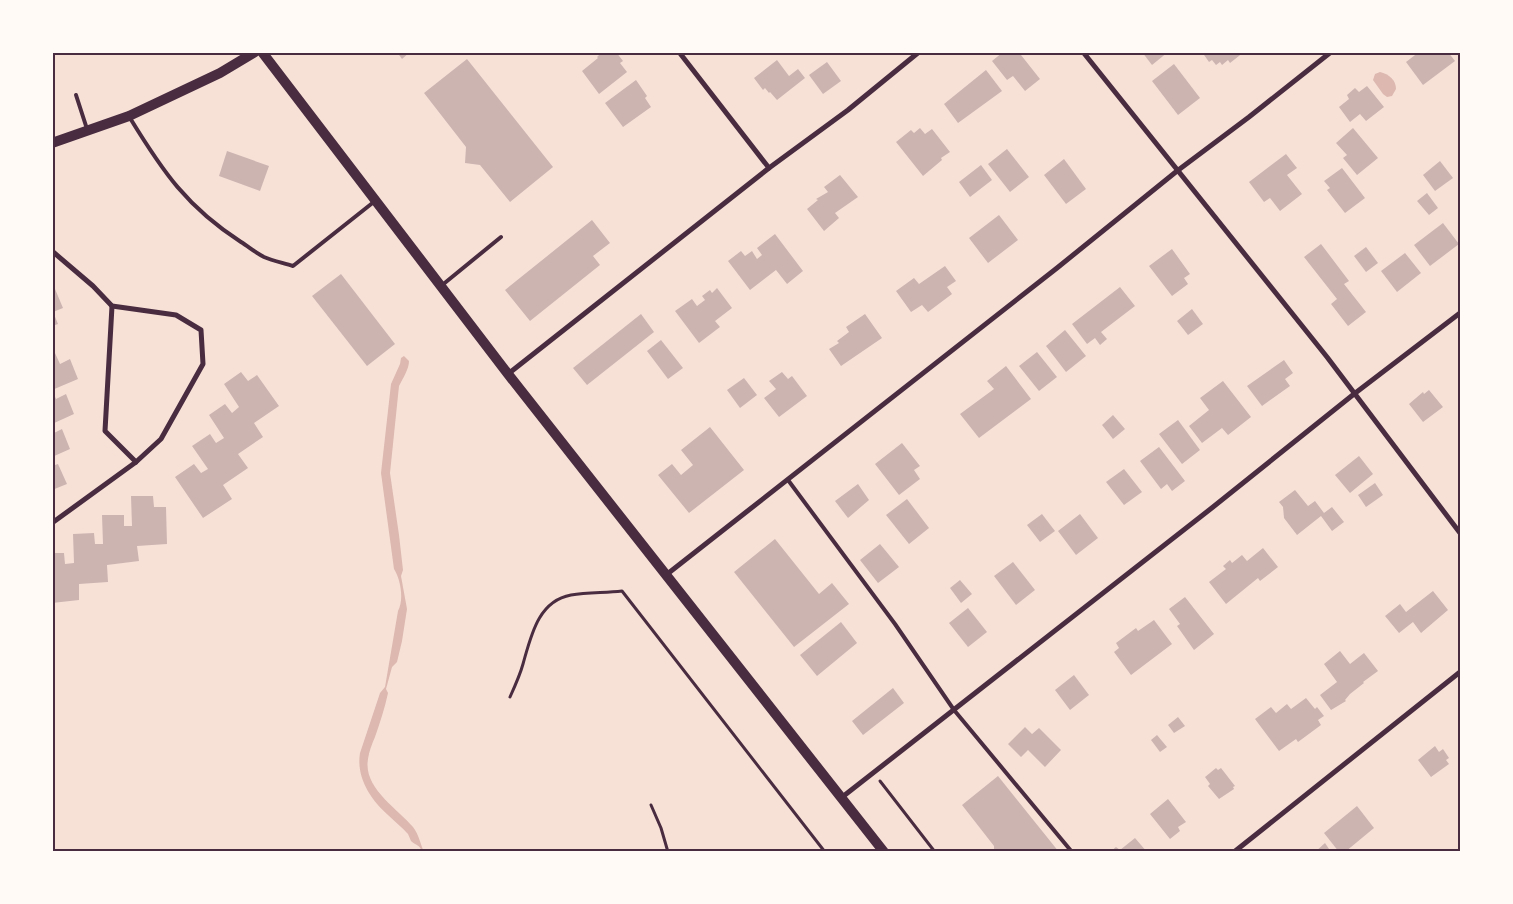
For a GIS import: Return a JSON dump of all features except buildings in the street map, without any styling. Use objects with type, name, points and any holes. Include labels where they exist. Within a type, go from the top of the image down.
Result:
[{"type":"main road","points":[[52,143],[129,116],[220,73],[255,52]]},
{"type":"main road","points":[[262,52],[508,374],[884,852]]},
{"type":"street","points":[[679,52],[769,168]]},
{"type":"street","points":[[508,374],[769,168],[848,110],[919,52]]},
{"type":"street","points":[[1083,52],[1321,349],[1460,533]]},
{"type":"street","points":[[666,576],[1058,268],[1177,171],[1331,52]]},
{"type":"street","points":[[52,251],[94,286],[112,306],[176,315],[201,330],[203,364],[161,439],[136,462],[52,523]]},
{"type":"street","points":[[112,306],[105,432],[136,462]]},
{"type":"street","points":[[841,798],[1213,507],[1354,394],[1460,313]]},
{"type":"street","points":[[1234,852],[1460,672]]},
{"type":"lane","points":[[76,95],[88,131]]},
{"type":"lane","points":[[129,116],[156,161],[179,190],[202,214],[264,257],[293,266],[375,200]]},
{"type":"lane","points":[[441,286],[501,237]]},
{"type":"lane","points":[[788,480],[895,624],[954,710],[1072,852]]},
{"type":"path","points":[[510,697],[538,621],[550,603],[570,595],[622,592],[825,852]]},
{"type":"path","points":[[874,772],[935,852]]},
{"type":"path","points":[[650,805],[661,828],[668,852]]},
{"type":"shaded area","points":[[1380,72],[1389,76],[1395,83],[1396,89],[1392,96],[1387,97],[1383,94],[1373,80],[1375,74]]},
{"type":"shaded area","points":[[404,356],[409,361],[409,364],[399,386],[390,473],[403,570],[401,576],[407,609],[397,662],[392,667],[386,689],[388,693],[387,699],[369,753],[368,769],[376,788],[413,827],[424,852],[411,841],[408,834],[375,802],[362,779],[359,762],[360,753],[380,693],[385,687],[401,601],[400,584],[394,569],[381,473],[391,384],[401,358]]}]
